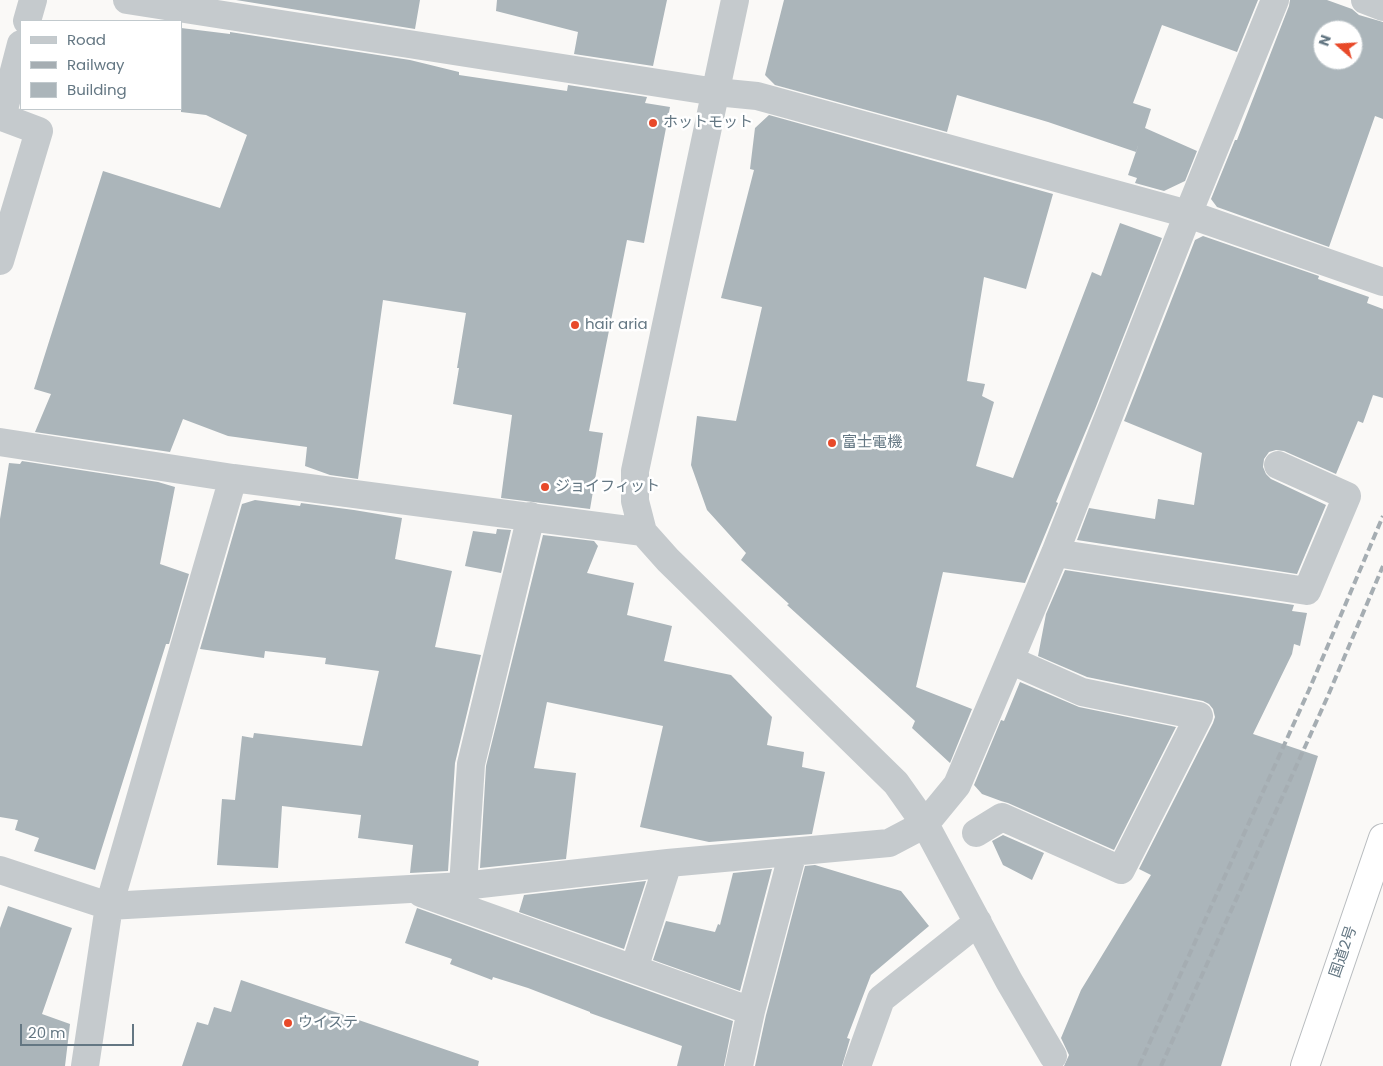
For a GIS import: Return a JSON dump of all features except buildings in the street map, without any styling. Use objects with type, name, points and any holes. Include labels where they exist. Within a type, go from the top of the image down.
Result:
[{"type":"highway","name":"国道2号","points":[[1305,1066],[1383,838]]},
{"type":"street","points":[[27,20],[33,0]]},
{"type":"street","points":[[127,0],[716,92],[757,96],[1188,214],[1383,282]]},
{"type":"street","points":[[736,0],[635,471],[635,501],[644,532],[668,560],[896,784],[925,824],[1009,981],[1053,1056]]},
{"type":"street","points":[[0,870],[109,906],[463,886],[668,863],[889,843],[925,824],[957,785],[1055,553],[1188,214],[1275,0]]},
{"type":"street","points":[[1365,0],[1383,7]]},
{"type":"street","points":[[0,261],[39,131],[2,117],[20,48]]},
{"type":"street","points":[[0,442],[233,478],[644,532]]},
{"type":"street","points":[[1055,553],[1306,591],[1348,496],[1278,464]]},
{"type":"street","points":[[85,1066],[109,906],[233,478]]},
{"type":"street","points":[[463,886],[472,764],[530,516]]},
{"type":"street","points":[[976,833],[1002,817],[1121,870],[1199,716],[1082,692],[1010,660]]},
{"type":"street","points":[[739,1066],[751,1011],[793,852]]},
{"type":"street","points":[[634,969],[668,863]]},
{"type":"street","points":[[413,890],[751,1011]]},
{"type":"street","points":[[857,1066],[880,999],[978,922]]},
{"type":"railway","points":[[1139,1066],[1309,690],[1383,516]]},
{"type":"railway","points":[[1161,1066],[1327,698],[1383,566]]},
{"type":"place","name":"ホットモット","points":[[653,123]]},
{"type":"place","name":"hair aria","points":[[575,325]]},
{"type":"place","name":"富士電機","points":[[832,443]]},
{"type":"place","name":"ジョイフィット","points":[[545,487]]},
{"type":"place","name":"ウイステ","points":[[288,1023]]}]
